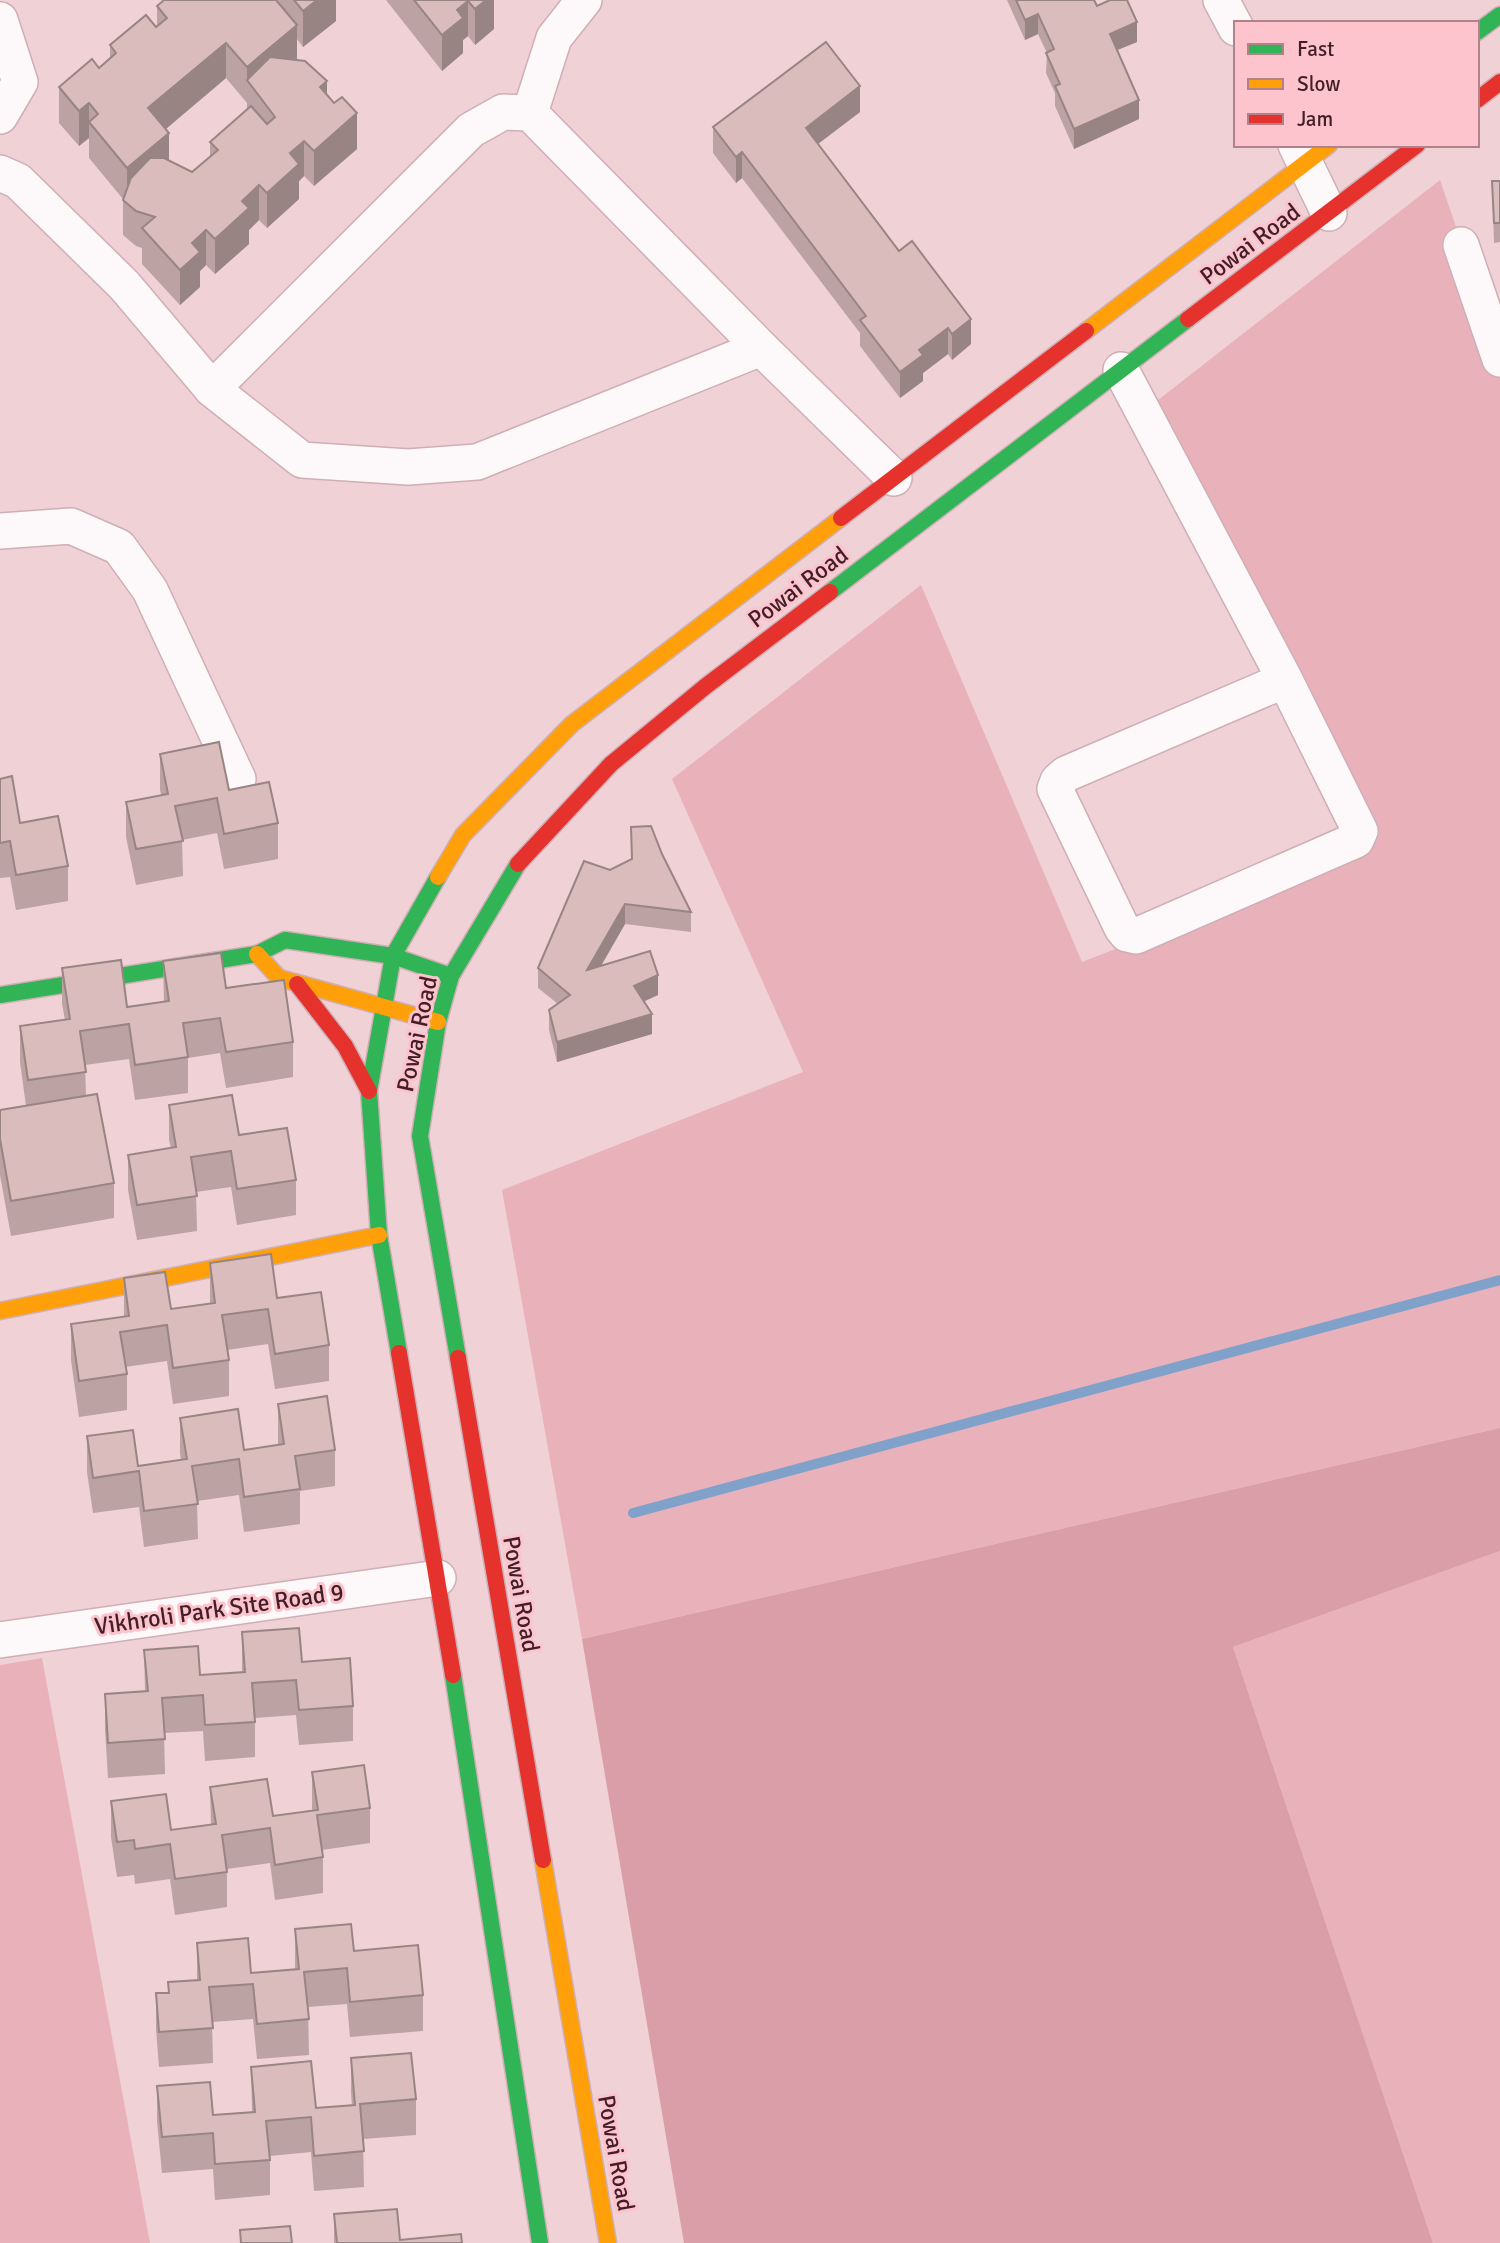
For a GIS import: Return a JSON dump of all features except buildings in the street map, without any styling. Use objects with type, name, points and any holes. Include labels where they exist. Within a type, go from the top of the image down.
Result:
[{"type":"main road","points":[[1479,31],[1500,15]]},
{"type":"main road","points":[[1479,98],[1500,82]]},
{"type":"main road","name":"Powai Road","points":[[608,2243],[420,1136],[438,1022],[451,976],[515,867],[611,764],[706,686],[1414,147]]},
{"type":"main road","name":"Powai Road","points":[[541,2243],[438,1578],[379,1235],[369,1091],[393,956],[463,835],[572,724],[894,478],[1310,151]]},
{"type":"main road","points":[[0,995],[257,954],[285,940],[393,956],[451,976]]},
{"type":"main road","points":[[257,954],[279,978],[297,985],[438,1022]]},
{"type":"main road","points":[[297,985],[345,1046],[369,1091]]},
{"type":"main road","points":[[0,1311],[379,1235]]},
{"type":"street","points":[[530,113],[554,38],[584,0]]},
{"type":"street","points":[[1221,0],[1234,24]]},
{"type":"street","points":[[0,20],[20,82],[0,116]]},
{"type":"street","points":[[212,390],[471,130],[503,112],[530,113],[761,348],[894,478]]},
{"type":"street","points":[[1310,151],[1329,213]]},
{"type":"street","points":[[0,173],[18,181],[124,285],[212,390],[302,460],[408,467],[477,461],[761,348]]},
{"type":"street","points":[[1461,245],[1500,359]]},
{"type":"street","points":[[1121,370],[1285,680],[1360,831],[1356,839],[1136,936],[1128,934],[1122,928],[1055,789],[1058,781],[1066,774],[1285,680]]},
{"type":"street","points":[[0,531],[71,526],[119,547],[150,590],[237,779]]},
{"type":"street","name":"Vikhroli Park Site Road 9","points":[[0,1640],[438,1578]]},
{"type":"shaded area","points":[[1440,180],[1500,355],[1500,1428],[582,1639],[502,1190],[803,1072],[672,779],[921,585],[1082,962],[1356,855],[1153,404]]},
{"type":"shaded area","points":[[1500,1428],[1500,1551],[1233,1647],[1433,2243],[684,2243],[582,1639]]},
{"type":"shaded area","points":[[1500,1551],[1500,2243],[1433,2243],[1233,1647]]},
{"type":"shaded area","points":[[42,1658],[150,2243],[0,2243],[0,1665]]},
{"type":"waterway","points":[[633,1513],[1500,1280]]},
{"type":"traffic: fast","points":[[1479,31],[1500,15]]},
{"type":"traffic: fast","points":[[830,592],[1188,319]]},
{"type":"traffic: fast","points":[[458,1358],[420,1136],[438,1022],[451,976],[518,864]]},
{"type":"traffic: fast","points":[[399,1353],[379,1235],[369,1091],[393,956],[438,877]]},
{"type":"traffic: fast","points":[[0,995],[257,954],[285,940],[393,956],[451,976]]},
{"type":"traffic: fast","points":[[453,1675],[540,2243]]},
{"type":"traffic: slow","points":[[1086,331],[1326,147]]},
{"type":"traffic: slow","points":[[438,877],[463,835],[572,724],[841,518]]},
{"type":"traffic: slow","points":[[257,954],[279,978],[438,1022]]},
{"type":"traffic: slow","points":[[0,1311],[379,1235]]},
{"type":"traffic: slow","points":[[543,1860],[608,2243]]},
{"type":"traffic: jam","points":[[1479,98],[1500,82]]},
{"type":"traffic: jam","points":[[1188,319],[1414,147]]},
{"type":"traffic: jam","points":[[841,518],[1086,331]]},
{"type":"traffic: jam","points":[[518,864],[611,764],[706,686],[830,592]]},
{"type":"traffic: jam","points":[[297,984],[345,1046],[369,1091]]},
{"type":"traffic: jam","points":[[399,1353],[453,1675]]},
{"type":"traffic: jam","points":[[458,1358],[543,1860]]}]
